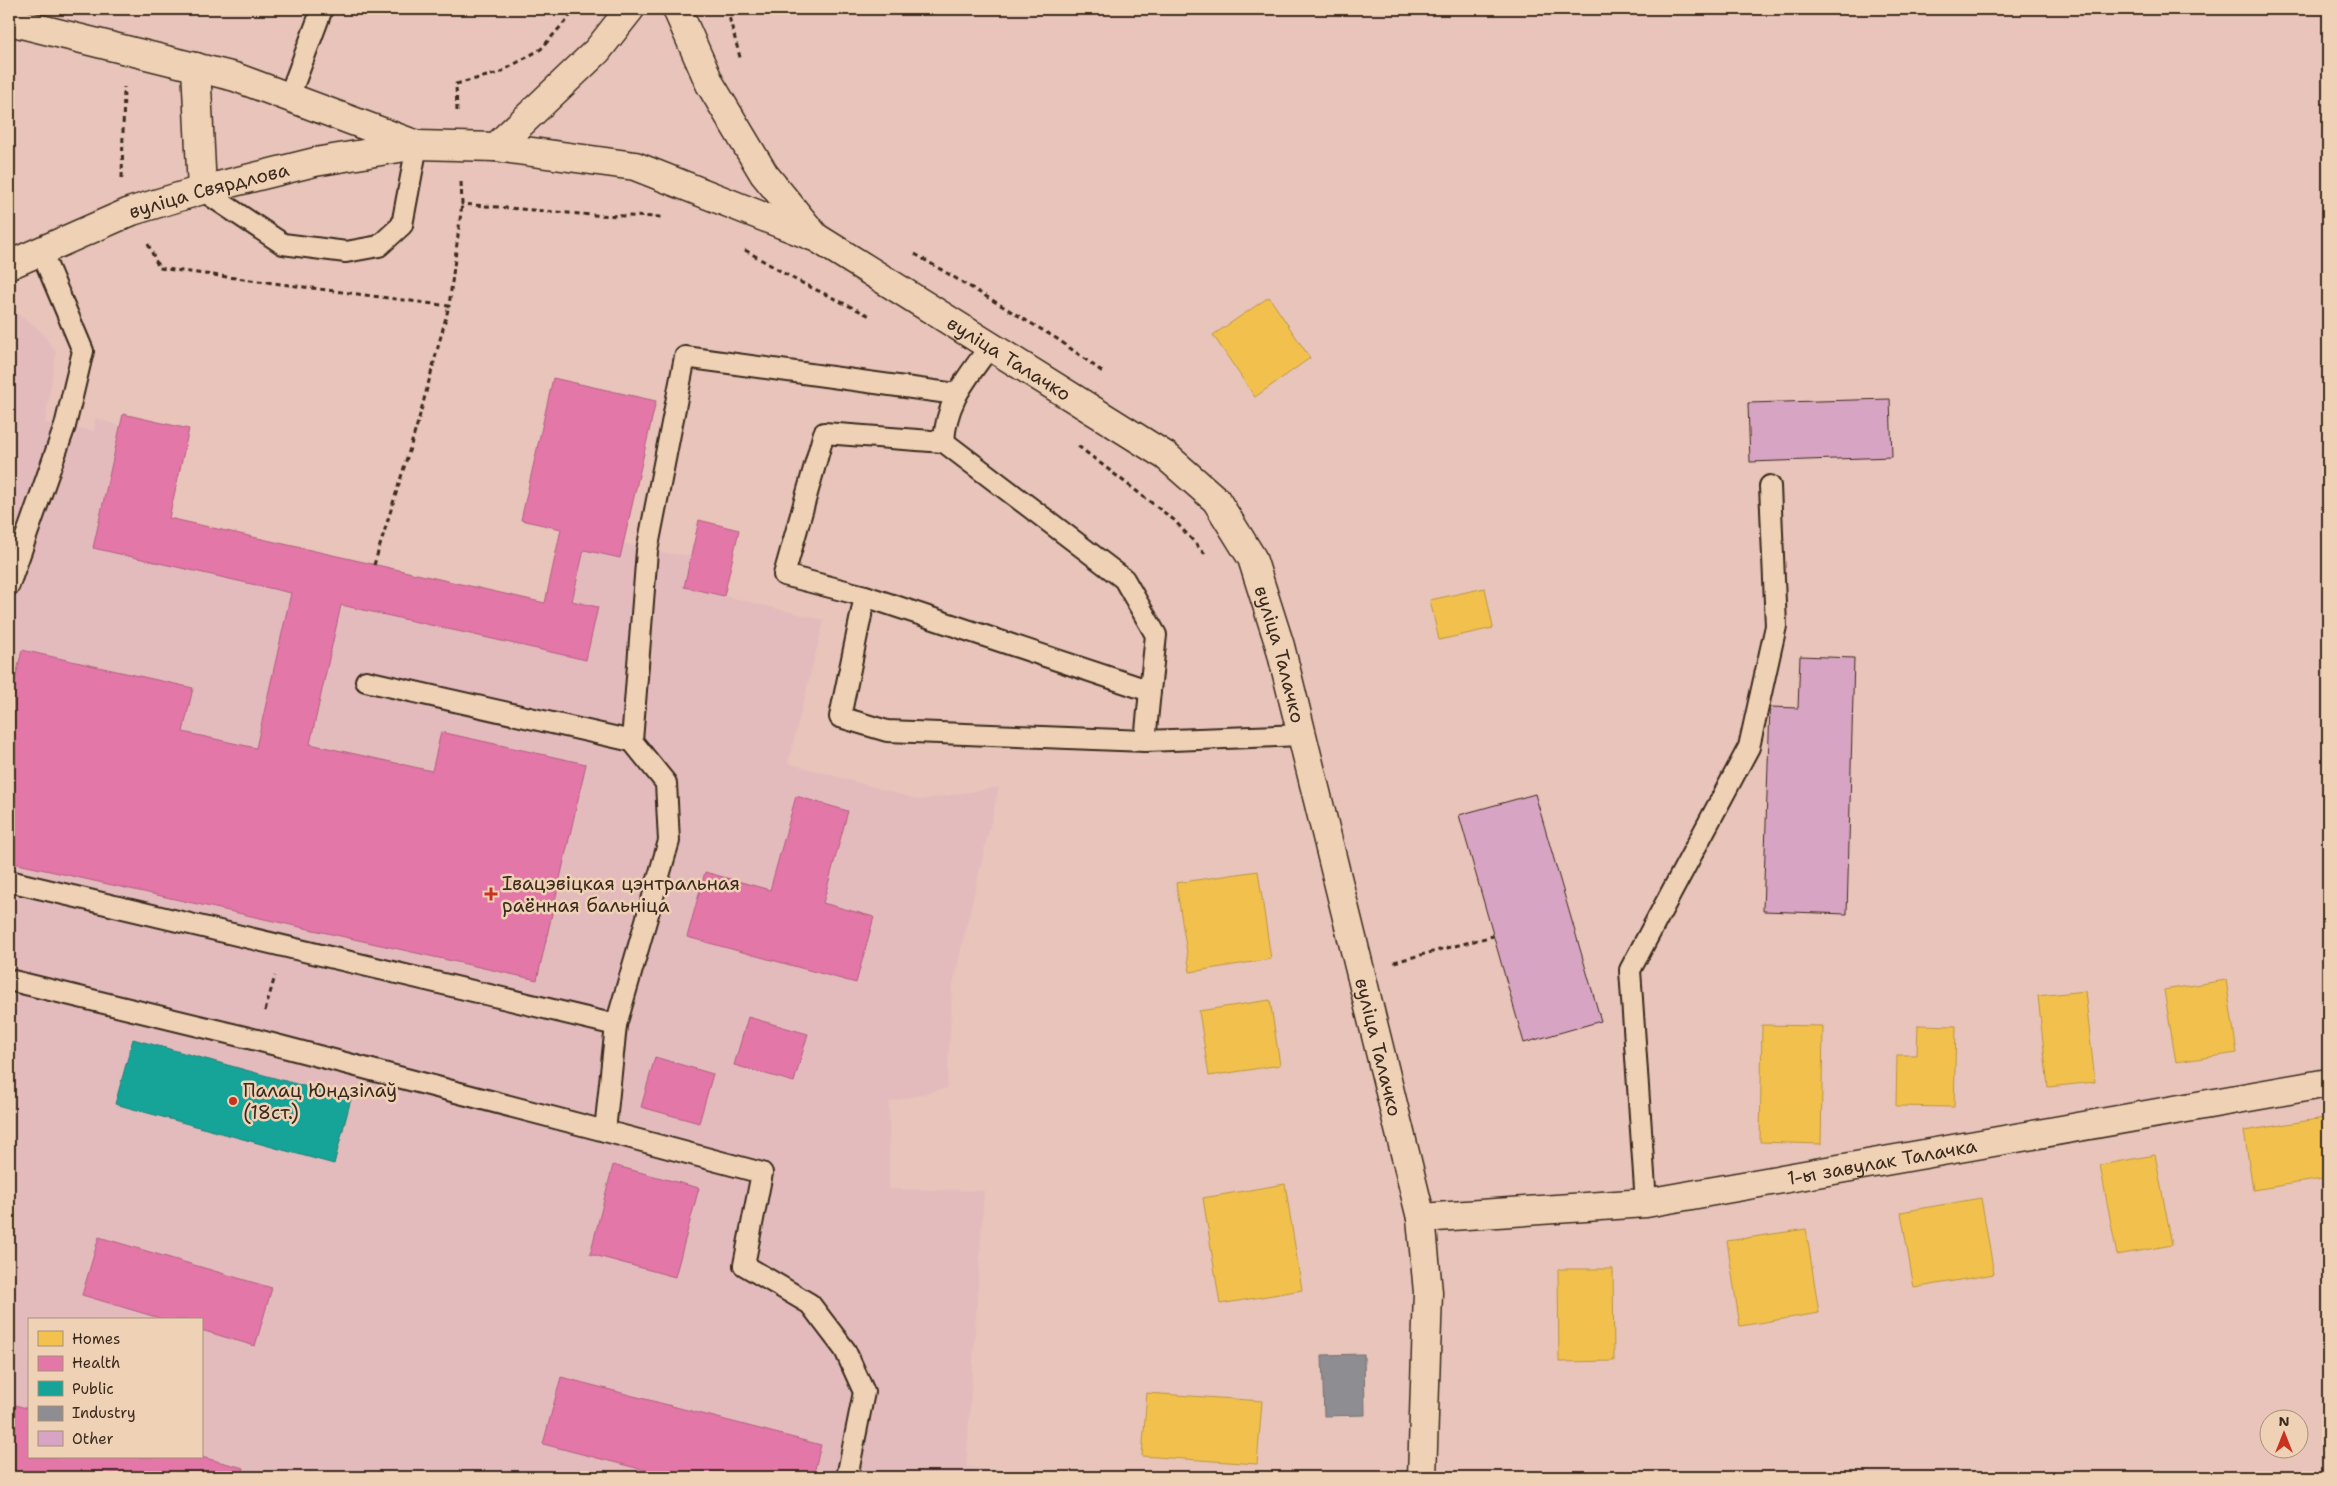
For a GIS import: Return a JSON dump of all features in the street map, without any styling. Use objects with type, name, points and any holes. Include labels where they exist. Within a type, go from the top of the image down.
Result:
[{"type":"street","points":[[496,147],[596,51],[630,9]]},
{"type":"street","points":[[677,9],[710,84],[764,174],[817,238]]},
{"type":"street","name":"вуліца Свярдлова","points":[[9,21],[235,76],[417,144]]},
{"type":"street","points":[[196,67],[202,190]]},
{"type":"street","name":"вуліца Свярдлова","points":[[9,265],[132,211],[202,190],[316,162],[417,144],[496,147],[635,166]]},
{"type":"street","name":"вуліца Талачко","points":[[635,166],[817,238],[1166,456],[1216,500],[1252,558],[1280,646],[1427,1217],[1428,1292],[1422,1477]]},
{"type":"street","name":"1-ы завулак Талачка","points":[[1427,1217],[1640,1204],[2328,1082]]},
{"type":"lane","points":[[290,97],[322,9]]},
{"type":"lane","points":[[202,190],[283,244],[346,252],[379,246],[402,225],[417,144]]},
{"type":"lane","points":[[9,585],[64,426],[83,351],[41,250]]},
{"type":"lane","points":[[944,442],[945,422],[956,394],[990,346]]},
{"type":"lane","points":[[632,741],[647,551],[685,357],[956,394]]},
{"type":"lane","points":[[1145,741],[1156,635],[1124,580],[944,442],[824,433],[784,575],[865,596],[1150,691]]},
{"type":"lane","points":[[1640,1204],[1630,970],[1749,747],[1776,626],[1770,486]]},
{"type":"lane","points":[[865,596],[840,718],[888,731],[1145,741],[1302,735]]},
{"type":"lane","points":[[366,682],[632,741],[666,783],[669,841],[616,1025],[605,1131]]},
{"type":"lane","points":[[9,881],[616,1025]]},
{"type":"lane","points":[[9,980],[257,1040],[762,1173],[744,1265],[810,1304],[845,1350],[864,1392],[846,1477]]},
{"type":"path","points":[[576,9],[541,49],[499,73],[456,84],[462,204],[592,215],[672,217]]},
{"type":"path","points":[[727,9],[742,65]]},
{"type":"path","points":[[738,246],[794,279],[872,317]]},
{"type":"path","points":[[910,252],[1059,340],[1107,375]]},
{"type":"path","points":[[374,565],[418,422],[449,306]]},
{"type":"path","points":[[1072,441],[1174,520],[1209,558]]},
{"type":"path","points":[[1387,964],[1493,936]]},
{"type":"path","points":[[257,1040],[284,946]]},
{"type":"shaded area","name":"Івацэвіцкая цэнтральная раённая бальніца","points":[[9,309],[37,327],[56,352],[45,423],[94,431],[95,418],[120,426],[123,414],[189,429],[169,518],[545,603],[561,529],[521,520],[553,378],[656,401],[623,543],[647,551],[691,556],[699,520],[739,530],[724,596],[824,620],[788,763],[920,800],[999,787],[952,988],[947,1088],[889,1102],[889,1189],[984,1191],[966,1467],[1007,1473],[1007,1477],[9,1477]]},
{"type":"building: Homes","points":[[1269,297],[1310,358],[1255,397],[1213,335]]},
{"type":"building: Homes","points":[[1485,588],[1493,628],[1439,640],[1430,600]]},
{"type":"building: Homes","points":[[1258,871],[1271,959],[1190,972],[1176,883]]},
{"type":"building: Homes","points":[[2226,980],[2237,1053],[2176,1062],[2164,990]]},
{"type":"building: Homes","points":[[2085,991],[2095,1082],[2048,1087],[2038,996]]},
{"type":"building: Homes","points":[[1270,1000],[1280,1065],[1209,1076],[1199,1011]]},
{"type":"building: Homes","points":[[1762,1025],[1823,1026],[1821,1144],[1760,1142]]},
{"type":"building: Homes","points":[[1918,1025],[1956,1026],[1954,1107],[1896,1106],[1897,1055],[1917,1055]]},
{"type":"building: Homes","points":[[2324,1118],[2328,1144],[2328,1178],[2253,1190],[2244,1131]]},
{"type":"building: Homes","points":[[2155,1155],[2172,1245],[2117,1255],[2100,1165]]},
{"type":"building: Homes","points":[[1285,1184],[1302,1290],[1220,1304],[1203,1198]]},
{"type":"building: Homes","points":[[1981,1198],[1994,1274],[1914,1288],[1901,1212]]},
{"type":"building: Homes","points":[[1806,1229],[1819,1313],[1740,1326],[1727,1241]]},
{"type":"building: Homes","points":[[1558,1269],[1613,1269],[1614,1361],[1559,1362]]},
{"type":"building: Homes","points":[[1147,1393],[1262,1401],[1257,1464],[1142,1456]]},
{"type":"building: Health","points":[[553,378],[656,401],[620,558],[584,550],[572,601],[598,607],[586,660],[341,605],[310,744],[432,771],[441,732],[586,764],[537,980],[9,862],[9,706],[22,650],[193,688],[183,732],[256,748],[291,593],[93,548],[123,414],[189,429],[169,518],[545,603],[561,529],[521,520]]},
{"type":"building: Health","points":[[699,520],[739,530],[724,596],[684,587]]},
{"type":"building: Health","points":[[796,796],[848,811],[823,903],[874,917],[856,983],[687,937],[705,872],[770,890]]},
{"type":"building: Health","points":[[748,1017],[808,1034],[794,1082],[734,1065]]},
{"type":"building: Health","points":[[655,1057],[713,1074],[699,1123],[641,1107]]},
{"type":"building: Health","points":[[613,1165],[699,1188],[675,1277],[590,1254]]},
{"type":"building: Health","points":[[99,1237],[272,1288],[255,1346],[202,1330],[202,1318],[159,1318],[82,1295]]},
{"type":"building: Health","points":[[561,1377],[821,1445],[813,1477],[671,1477],[543,1444]]},
{"type":"building: Health","points":[[9,1403],[28,1409],[28,1458],[202,1457],[244,1468],[241,1477],[9,1477]]},
{"type":"building: Public","name":"Палац Юндзілаў (18ст.)","points":[[133,1039],[351,1099],[334,1164],[115,1104]]},
{"type":"building: Industry","points":[[1364,1354],[1365,1415],[1324,1416],[1322,1355]]},
{"type":"building: Other","points":[[1890,399],[1892,457],[1750,462],[1748,403]]},
{"type":"building: Other","points":[[1800,656],[1854,658],[1847,914],[1763,911],[1770,707],[1798,708]]},
{"type":"building: Other","points":[[1535,794],[1601,1021],[1524,1043],[1459,815]]},
{"type":"place","name":"Івацэвіцкая цэнтральная раённая бальніца","points":[[491,894]]},
{"type":"place","name":"Палац Юндзілаў (18ст.)","points":[[233,1101]]}]
